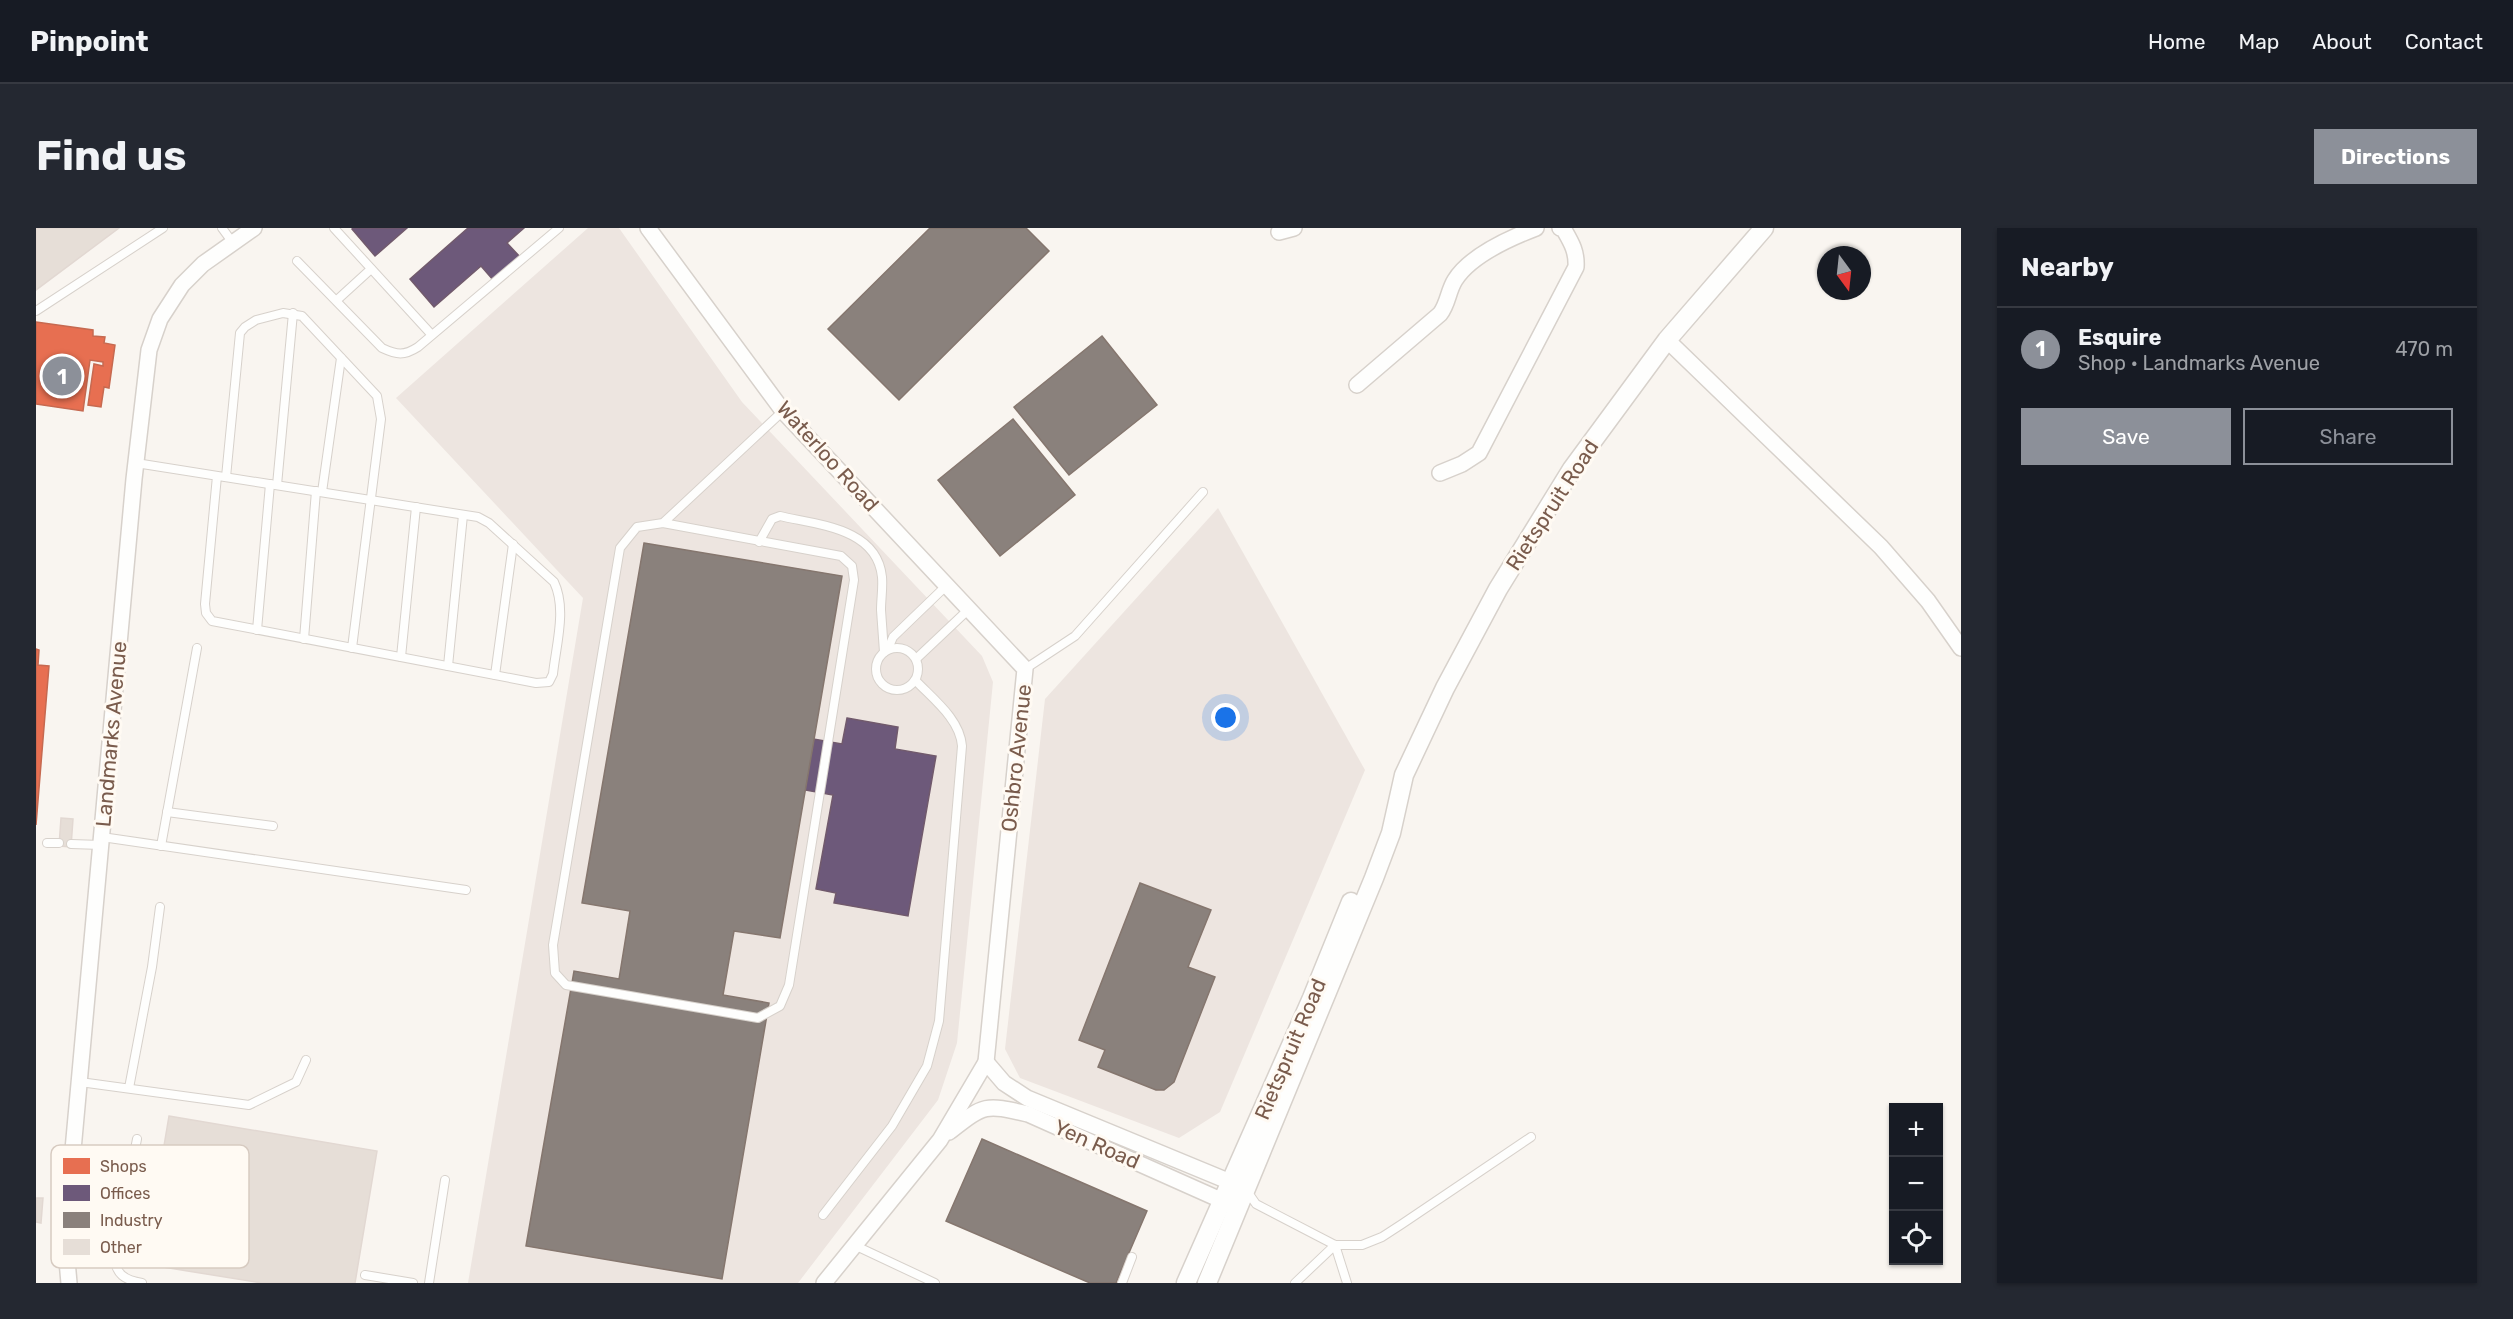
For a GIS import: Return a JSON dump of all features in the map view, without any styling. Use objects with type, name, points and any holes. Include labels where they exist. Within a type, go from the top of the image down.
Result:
[{"type":"street","name":"Landmarks Avenue","points":[[74,1145],[136,463],[149,350],[160,319],[182,285],[203,264],[254,228]]},
{"type":"street","name":"Waterloo Road","points":[[648,228],[783,411],[1025,669]]},
{"type":"street","points":[[1357,385],[1440,314],[1446,307],[1453,283],[1459,274],[1507,240],[1536,228]]},
{"type":"street","points":[[1440,473],[1462,464],[1479,453],[1576,267],[1577,255],[1562,228]]},
{"type":"street","name":"Rietspruit Road","points":[[1186,1283],[1231,1204],[1245,1192],[1312,998],[1372,851],[1394,815],[1404,775],[1445,688],[1498,589],[1572,469],[1667,340],[1764,228]]},
{"type":"street","points":[[1667,340],[1881,547],[1928,601],[1961,648]]},
{"type":"street","name":"Oshbro Avenue","points":[[986,1062],[1025,669]]},
{"type":"street","points":[[824,1283],[939,1140],[986,1062]]},
{"type":"street","name":"Yen Road","points":[[986,1062],[1004,1083],[1027,1098],[1245,1192]]},
{"type":"street","name":"Yen Road","points":[[939,1140],[969,1116],[993,1106],[1028,1114],[1231,1204]]},
{"type":"street","name":"Rietspruit Road","points":[[1207,1283],[1231,1204]]},
{"type":"street","name":"Landmarks Avenue","points":[[68,1268],[69,1283]]},
{"type":"lane","points":[[36,311],[163,228]]},
{"type":"lane","points":[[222,228],[233,243]]},
{"type":"lane","points":[[334,228],[431,334]]},
{"type":"lane","points":[[297,261],[382,348],[397,355],[408,353],[559,228]]},
{"type":"lane","points":[[337,300],[371,269]]},
{"type":"lane","points":[[226,477],[240,333],[256,320],[283,313],[302,316],[376,396],[380,406],[381,419],[352,648]]},
{"type":"lane","points":[[257,630],[293,313]]},
{"type":"lane","points":[[304,639],[319,492],[341,358]]},
{"type":"lane","points":[[663,523],[783,411]]},
{"type":"lane","points":[[136,463],[478,517],[489,523],[513,544],[554,582],[559,592],[561,605],[553,674],[549,682],[536,683],[212,621],[206,614],[205,604],[216,476]]},
{"type":"lane","name":"Oshbro Avenue","points":[[1025,669],[1075,636],[1203,492]]},
{"type":"lane","points":[[401,657],[416,507]]},
{"type":"lane","points":[[448,666],[463,515]]},
{"type":"lane","points":[[759,542],[772,519],[780,516],[851,534],[870,547],[880,565],[881,609],[886,650]]},
{"type":"lane","points":[[663,523],[841,556],[852,566],[854,580],[789,985],[780,1006],[758,1018],[566,985],[555,973],[553,945],[620,548],[637,527],[663,523]]},
{"type":"lane","points":[[495,675],[513,544]]},
{"type":"lane","points":[[886,650],[901,648],[916,659],[917,674],[910,685],[898,690],[885,686],[876,676],[875,669],[879,656],[886,650],[893,637],[947,585]]},
{"type":"lane","points":[[916,659],[969,609]]},
{"type":"lane","points":[[161,846],[197,648]]},
{"type":"lane","points":[[823,1215],[892,1126],[927,1066],[939,1021],[962,746],[955,723],[915,680]]},
{"type":"lane","points":[[167,812],[273,826]]},
{"type":"lane","points":[[71,844],[101,841],[161,846],[466,890]]},
{"type":"lane","points":[[47,843],[59,843]]},
{"type":"lane","points":[[129,1088],[150,977],[160,907]]},
{"type":"lane","points":[[80,1082],[249,1105],[296,1082],[306,1060]]},
{"type":"lane","name":"Yen Road","points":[[1245,1192],[1335,1245],[1362,1245],[1382,1237],[1531,1137]]},
{"type":"lane","points":[[136,1145],[137,1138]]},
{"type":"lane","points":[[429,1283],[445,1180]]},
{"type":"lane","points":[[1231,1204],[1245,1192]]},
{"type":"lane","points":[[854,1245],[935,1283]]},
{"type":"lane","points":[[1294,1283],[1335,1245],[1347,1283]]},
{"type":"lane","points":[[1122,1283],[1132,1257]]},
{"type":"lane","points":[[116,1268],[122,1277],[142,1283]]},
{"type":"lane","points":[[365,1275],[413,1283]]},
{"type":"shaded area","points":[[588,228],[619,228],[742,402],[982,656],[993,682],[957,1043],[938,1100],[798,1283],[468,1283],[583,598],[396,398]]},
{"type":"shaded area","points":[[1218,508],[1365,770],[1220,1112],[1179,1138],[1020,1078],[1005,1049],[1045,699]]},
{"type":"building: Shops","points":[[36,322],[93,330],[93,336],[105,337],[104,343],[115,345],[109,388],[104,387],[101,407],[88,405],[94,364],[103,366],[103,362],[90,360],[83,411],[36,404]]},
{"type":"building: Shops","points":[[36,649],[39,650],[38,665],[49,666],[36,825]]},
{"type":"building: Offices","points":[[353,228],[407,228],[375,256]]},
{"type":"building: Offices","points":[[468,228],[524,228],[507,243],[521,258],[494,281],[481,266],[434,307],[410,279]]},
{"type":"building: Offices","points":[[847,718],[898,727],[895,749],[936,756],[908,916],[834,903],[836,893],[816,889],[833,795],[805,790],[814,739],[842,744]]},
{"type":"building: Industry","points":[[930,228],[1026,228],[1049,251],[899,400],[828,329]]},
{"type":"building: Industry","points":[[1102,336],[1157,405],[1069,475],[1014,407]]},
{"type":"building: Industry","points":[[1013,419],[1075,495],[1000,556],[938,480]]},
{"type":"building: Industry","points":[[644,543],[842,576],[780,938],[734,931],[723,995],[769,1003],[722,1279],[526,1246],[574,971],[619,979],[630,911],[582,903]]},
{"type":"building: Industry","points":[[1140,883],[1211,910],[1188,967],[1215,977],[1174,1082],[1164,1090],[1156,1090],[1098,1067],[1105,1050],[1079,1040]]},
{"type":"building: Industry","points":[[982,1139],[1147,1211],[1116,1283],[1090,1283],[946,1221]]},
{"type":"building: Other","points":[[36,228],[119,228],[36,290]]},
{"type":"building: Other","points":[[61,818],[73,819],[71,847],[59,846]]},
{"type":"building: Other","points":[[169,1116],[377,1151],[355,1283],[262,1283],[169,1268],[249,1268],[249,1145],[164,1145]]},
{"type":"building: Other","points":[[36,1198],[43,1198],[41,1223],[36,1222]]},
{"type":"place","name":"Esquire","points":[[62,376]]}]
